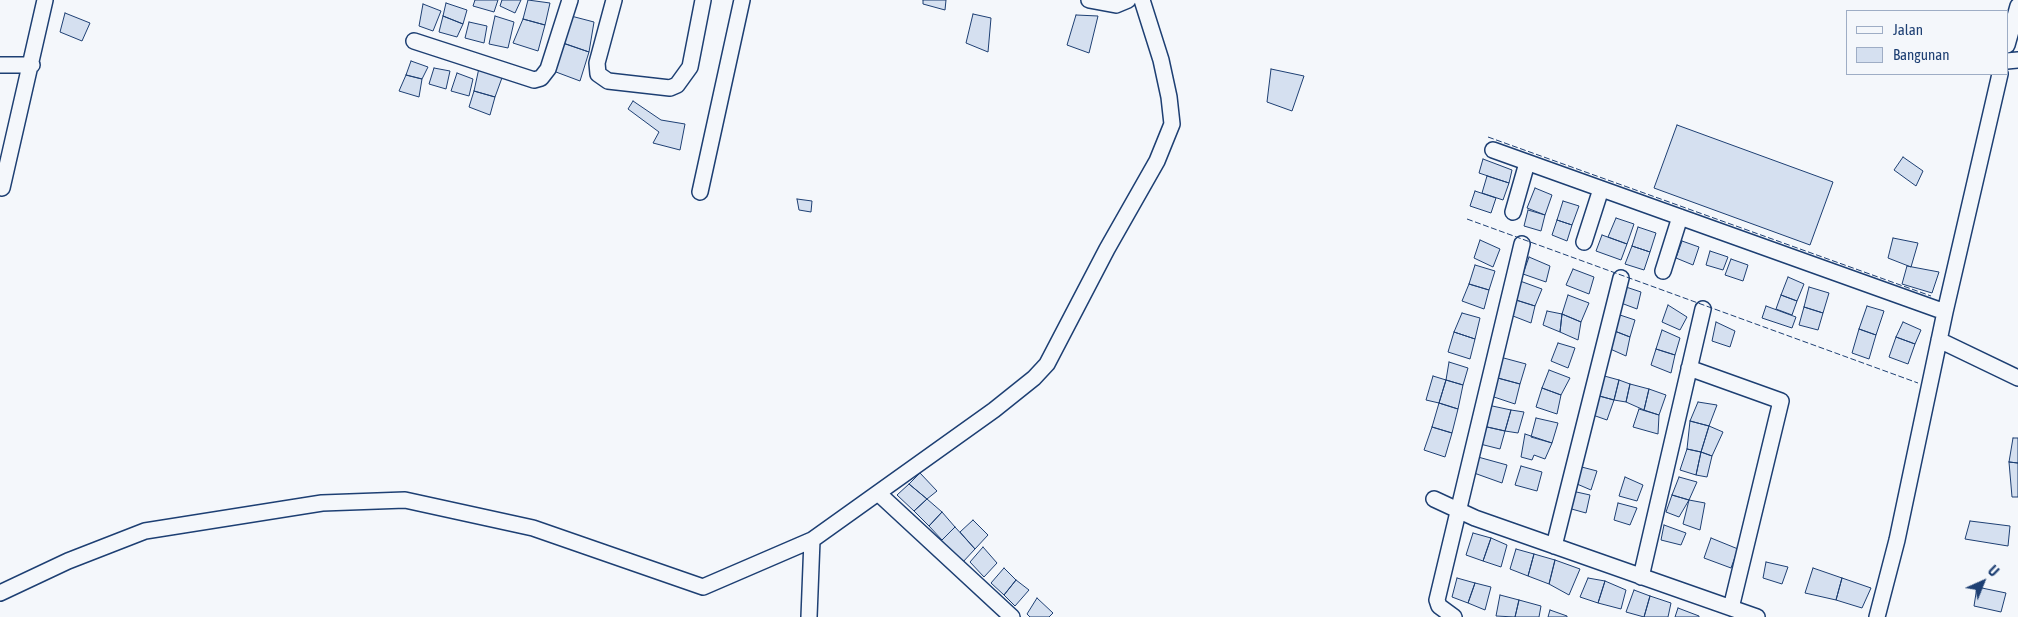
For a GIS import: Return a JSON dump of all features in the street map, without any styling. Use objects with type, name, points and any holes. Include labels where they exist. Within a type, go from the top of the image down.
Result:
[{"type":"street","points":[[2,188],[32,64],[45,0]]},
{"type":"street","points":[[414,41],[534,80],[540,78],[548,69],[570,0]]},
{"type":"street","points":[[614,0],[597,63],[598,74],[608,81],[670,88],[681,80],[690,67],[703,0]]},
{"type":"street","points":[[700,192],[742,0]]},
{"type":"street","points":[[1089,0],[1116,5],[1128,0]]},
{"type":"street","points":[[0,593],[68,561],[145,531],[322,503],[405,500],[533,528],[703,587],[812,540],[994,410],[1034,378],[1047,364],[1157,161],[1172,124],[1172,115],[1161,60],[1142,0]]},
{"type":"street","points":[[2008,41],[2018,6]]},
{"type":"street","points":[[0,65],[32,64]]},
{"type":"street","points":[[1877,617],[1897,540],[1945,312],[2000,75]]},
{"type":"street","points":[[1492,150],[1945,312]]},
{"type":"street","points":[[1513,212],[1527,163]]},
{"type":"street","points":[[1584,242],[1601,189]]},
{"type":"street","points":[[1663,271],[1680,218]]},
{"type":"street","points":[[1454,617],[1439,606],[1437,600],[1522,244]]},
{"type":"street","points":[[1554,546],[1621,278]]},
{"type":"street","points":[[1642,577],[1703,309]]},
{"type":"street","points":[[1939,340],[2018,378]]},
{"type":"street","points":[[1689,368],[1781,401],[1737,612]]},
{"type":"street","points":[[878,493],[1012,617]]},
{"type":"street","points":[[1434,499],[1457,510],[1554,546],[1737,612],[1757,617]]},
{"type":"street","points":[[809,617],[812,540]]},
{"type":"building","points":[[475,0],[498,0],[494,12],[473,6]]},
{"type":"building","points":[[502,0],[521,0],[515,13],[500,6]]},
{"type":"building","points":[[528,0],[550,3],[545,25],[523,19]]},
{"type":"building","points":[[923,0],[946,0],[945,10],[923,4]]},
{"type":"building","points":[[446,3],[467,10],[463,24],[443,16]]},
{"type":"building","points":[[423,4],[441,11],[433,31],[419,26]]},
{"type":"building","points":[[65,13],[90,23],[82,41],[60,32]]},
{"type":"building","points":[[973,14],[991,18],[988,52],[966,43]]},
{"type":"building","points":[[1076,15],[1098,16],[1089,53],[1067,45]]},
{"type":"building","points":[[443,16],[463,24],[457,37],[439,32]]},
{"type":"building","points":[[495,16],[514,22],[508,48],[489,44]]},
{"type":"building","points":[[571,16],[594,22],[589,52],[557,41]]},
{"type":"building","points":[[523,19],[545,25],[538,51],[513,43]]},
{"type":"building","points":[[469,22],[487,26],[484,43],[465,38]]},
{"type":"building","points":[[557,41],[589,52],[580,81],[548,69]]},
{"type":"building","points":[[411,61],[428,67],[422,79],[406,75]]},
{"type":"building","points":[[434,68],[450,71],[446,89],[429,84]]},
{"type":"building","points":[[479,68],[503,75],[495,97],[474,91]]},
{"type":"building","points":[[1271,69],[1304,76],[1292,111],[1267,102]]},
{"type":"building","points":[[457,73],[473,79],[469,96],[451,91]]},
{"type":"building","points":[[406,75],[422,79],[419,97],[399,91]]},
{"type":"building","points":[[474,91],[495,97],[490,115],[469,107]]},
{"type":"building","points":[[633,101],[661,120],[685,124],[680,150],[653,143],[659,132],[628,109]]},
{"type":"building","points":[[1677,125],[1833,182],[1810,245],[1654,188]]},
{"type":"building","points":[[1903,157],[1923,171],[1916,186],[1894,170]]},
{"type":"building","points":[[1483,159],[1512,170],[1509,183],[1479,173]]},
{"type":"building","points":[[1487,176],[1509,183],[1503,200],[1482,193]]},
{"type":"building","points":[[1535,188],[1552,195],[1545,215],[1527,208]]},
{"type":"building","points":[[1475,191],[1496,198],[1491,213],[1470,206]]},
{"type":"building","points":[[797,199],[812,201],[811,212],[799,210]]},
{"type":"building","points":[[1563,201],[1579,206],[1572,225],[1557,220]]},
{"type":"building","points":[[1528,210],[1545,215],[1541,231],[1524,226]]},
{"type":"building","points":[[1616,218],[1634,224],[1627,244],[1608,237]]},
{"type":"building","points":[[1557,220],[1572,225],[1567,241],[1552,235]]},
{"type":"building","points":[[1638,227],[1656,233],[1650,252],[1632,246]]},
{"type":"building","points":[[1602,235],[1627,244],[1621,260],[1596,251]]},
{"type":"building","points":[[1893,238],[1918,243],[1911,267],[1888,258]]},
{"type":"building","points":[[1480,240],[1500,249],[1493,267],[1474,258]]},
{"type":"building","points":[[1682,241],[1699,247],[1693,265],[1676,258]]},
{"type":"building","points":[[1632,246],[1650,252],[1644,270],[1625,264]]},
{"type":"building","points":[[1710,251],[1728,257],[1723,270],[1706,265]]},
{"type":"building","points":[[1529,257],[1550,266],[1546,282],[1523,274]]},
{"type":"building","points":[[1731,259],[1748,265],[1743,281],[1725,275]]},
{"type":"building","points":[[1475,265],[1495,271],[1489,290],[1469,284]]},
{"type":"building","points":[[1907,266],[1939,272],[1932,293],[1902,284]]},
{"type":"building","points":[[1573,269],[1594,277],[1589,294],[1566,285]]},
{"type":"building","points":[[1788,277],[1804,284],[1797,301],[1781,295]]},
{"type":"building","points":[[1520,281],[1542,289],[1535,306],[1516,300]]},
{"type":"building","points":[[1469,284],[1489,290],[1484,309],[1462,301]]},
{"type":"building","points":[[1626,287],[1641,292],[1637,309],[1621,303]]},
{"type":"building","points":[[1809,287],[1829,293],[1823,313],[1804,307]]},
{"type":"building","points":[[1568,295],[1589,303],[1581,322],[1562,314]]},
{"type":"building","points":[[1781,295],[1797,301],[1792,315],[1776,309]]},
{"type":"building","points":[[1516,300],[1535,306],[1531,323],[1513,316]]},
{"type":"building","points":[[1668,305],[1687,317],[1680,330],[1662,322]]},
{"type":"building","points":[[1766,306],[1796,317],[1792,328],[1762,318]]},
{"type":"building","points":[[1867,306],[1884,311],[1876,335],[1859,329]]},
{"type":"building","points":[[1804,307],[1823,313],[1818,330],[1799,325]]},
{"type":"building","points":[[1547,311],[1562,314],[1560,332],[1543,325]]},
{"type":"building","points":[[1462,313],[1480,318],[1475,339],[1454,332]]},
{"type":"building","points":[[1562,314],[1581,322],[1578,340],[1560,332]]},
{"type":"building","points":[[1617,314],[1635,320],[1630,337],[1612,330]]},
{"type":"building","points":[[1716,322],[1735,331],[1730,347],[1712,341]]},
{"type":"building","points":[[1903,322],[1921,330],[1915,344],[1896,337]]},
{"type":"building","points":[[1859,329],[1876,335],[1869,359],[1852,353]]},
{"type":"building","points":[[1612,330],[1630,337],[1626,356],[1608,348]]},
{"type":"building","points":[[1662,330],[1680,338],[1675,355],[1656,349]]},
{"type":"building","points":[[1454,332],[1475,339],[1470,359],[1448,352]]},
{"type":"building","points":[[1896,337],[1915,344],[1908,364],[1889,357]]},
{"type":"building","points":[[1558,343],[1575,348],[1568,368],[1551,361]]},
{"type":"building","points":[[1656,349],[1675,355],[1671,373],[1651,365]]},
{"type":"building","points":[[1500,357],[1526,364],[1520,384],[1494,377]]},
{"type":"building","points":[[1449,362],[1468,368],[1463,385],[1446,380]]},
{"type":"building","points":[[1549,370],[1570,378],[1561,395],[1542,388]]},
{"type":"building","points":[[1597,374],[1619,380],[1614,400],[1592,394]]},
{"type":"building","points":[[1433,376],[1446,380],[1439,403],[1426,400]]},
{"type":"building","points":[[1494,377],[1520,384],[1515,404],[1485,394]]},
{"type":"building","points":[[1446,380],[1463,385],[1458,409],[1439,403]]},
{"type":"building","points":[[1619,380],[1630,384],[1626,402],[1614,400]]},
{"type":"building","points":[[1630,384],[1649,389],[1644,410],[1626,402]]},
{"type":"building","points":[[1542,388],[1561,395],[1557,414],[1536,407]]},
{"type":"building","points":[[1649,389],[1666,395],[1659,415],[1644,410]]},
{"type":"building","points":[[1592,394],[1614,400],[1607,420],[1587,413]]},
{"type":"building","points":[[1698,402],[1717,405],[1709,426],[1690,421]]},
{"type":"building","points":[[1439,403],[1458,409],[1452,433],[1432,427]]},
{"type":"building","points":[[1483,404],[1511,410],[1505,431],[1478,425]]},
{"type":"building","points":[[1639,409],[1659,415],[1658,434],[1633,427]]},
{"type":"building","points":[[1511,410],[1524,412],[1518,433],[1505,431]]},
{"type":"building","points":[[1536,418],[1558,423],[1552,443],[1531,437]]},
{"type":"building","points":[[1690,421],[1709,426],[1701,452],[1687,449]]},
{"type":"building","points":[[1483,426],[1505,431],[1500,449],[1480,444]]},
{"type":"building","points":[[1709,426],[1723,432],[1712,456],[1701,452]]},
{"type":"building","points":[[1432,427],[1452,433],[1445,457],[1424,450]]},
{"type":"building","points":[[1525,434],[1552,443],[1545,459],[1534,455],[1532,460],[1521,457]]},
{"type":"building","points":[[2013,438],[2018,438],[2018,463],[2009,462]]},
{"type":"building","points":[[1687,449],[1701,452],[1696,475],[1680,470]]},
{"type":"building","points":[[1701,452],[1712,456],[1707,477],[1696,475]]},
{"type":"building","points":[[1478,457],[1507,465],[1502,483],[1474,473]]},
{"type":"building","points":[[2009,462],[2018,463],[2018,497],[2012,497]]},
{"type":"building","points":[[1574,465],[1597,471],[1591,490],[1570,481]]},
{"type":"building","points":[[1521,466],[1542,472],[1537,491],[1515,485]]},
{"type":"building","points":[[920,473],[937,491],[927,499],[909,484]]},
{"type":"building","points":[[1625,477],[1643,485],[1637,501],[1619,496]]},
{"type":"building","points":[[1679,477],[1697,482],[1689,500],[1672,495]]},
{"type":"building","points":[[909,484],[927,499],[914,511],[897,495]]},
{"type":"building","points":[[1572,491],[1590,495],[1586,513],[1568,508]]},
{"type":"building","points":[[1672,495],[1689,500],[1679,517],[1666,512]]},
{"type":"building","points":[[927,499],[942,512],[929,526],[914,511]]},
{"type":"building","points":[[1689,500],[1705,503],[1700,530],[1683,524]]},
{"type":"building","points":[[1618,503],[1637,508],[1630,525],[1614,520]]},
{"type":"building","points":[[942,512],[955,527],[942,540],[929,526]]},
{"type":"building","points":[[973,520],[988,535],[975,549],[960,532]]},
{"type":"building","points":[[1970,521],[2010,526],[2008,546],[1965,539]]},
{"type":"building","points":[[1664,525],[1686,533],[1681,545],[1661,540]]},
{"type":"building","points":[[955,527],[975,549],[962,563],[939,543]]},
{"type":"building","points":[[1473,533],[1491,538],[1483,561],[1466,555]]},
{"type":"building","points":[[1491,538],[1507,545],[1501,567],[1483,561]]},
{"type":"building","points":[[1711,538],[1738,549],[1731,568],[1704,558]]},
{"type":"building","points":[[983,547],[997,563],[984,577],[970,562]]},
{"type":"building","points":[[1516,549],[1534,554],[1528,576],[1510,569]]},
{"type":"building","points":[[1534,554],[1555,560],[1549,584],[1528,576]]},
{"type":"building","points":[[1555,560],[1580,569],[1569,595],[1549,584]]},
{"type":"building","points":[[1766,562],[1788,567],[1782,584],[1763,578]]},
{"type":"building","points":[[1004,568],[1016,580],[1004,595],[991,583]]},
{"type":"building","points":[[1813,568],[1842,578],[1836,600],[1805,593]]},
{"type":"building","points":[[1457,578],[1475,583],[1468,603],[1452,597]]},
{"type":"building","points":[[1588,578],[1605,581],[1598,603],[1580,597]]},
{"type":"building","points":[[1842,578],[1871,588],[1862,608],[1836,600]]},
{"type":"building","points":[[1016,580],[1029,590],[1015,606],[1004,595]]},
{"type":"building","points":[[1605,581],[1626,590],[1621,609],[1598,603]]},
{"type":"building","points":[[1475,583],[1491,587],[1485,610],[1468,603]]},
{"type":"building","points":[[1977,587],[2006,593],[2001,612],[1974,606]]},
{"type":"building","points":[[1634,590],[1650,596],[1644,617],[1626,612]]},
{"type":"building","points":[[1500,595],[1519,600],[1515,617],[1496,616]]},
{"type":"building","points":[[1650,596],[1671,603],[1668,617],[1644,617]]},
{"type":"building","points":[[1037,598],[1053,613],[1049,617],[1030,617],[1027,614]]},
{"type":"building","points":[[1519,600],[1541,606],[1539,617],[1515,617]]},
{"type":"building","points":[[1678,608],[1699,616],[1699,617],[1675,617]]},
{"type":"building","points":[[1550,610],[1567,616],[1567,617],[1548,617]]},
{"type":"fence","points":[[1488,137],[1931,296]]},
{"type":"fence","points":[[1467,219],[1918,383]]}]
